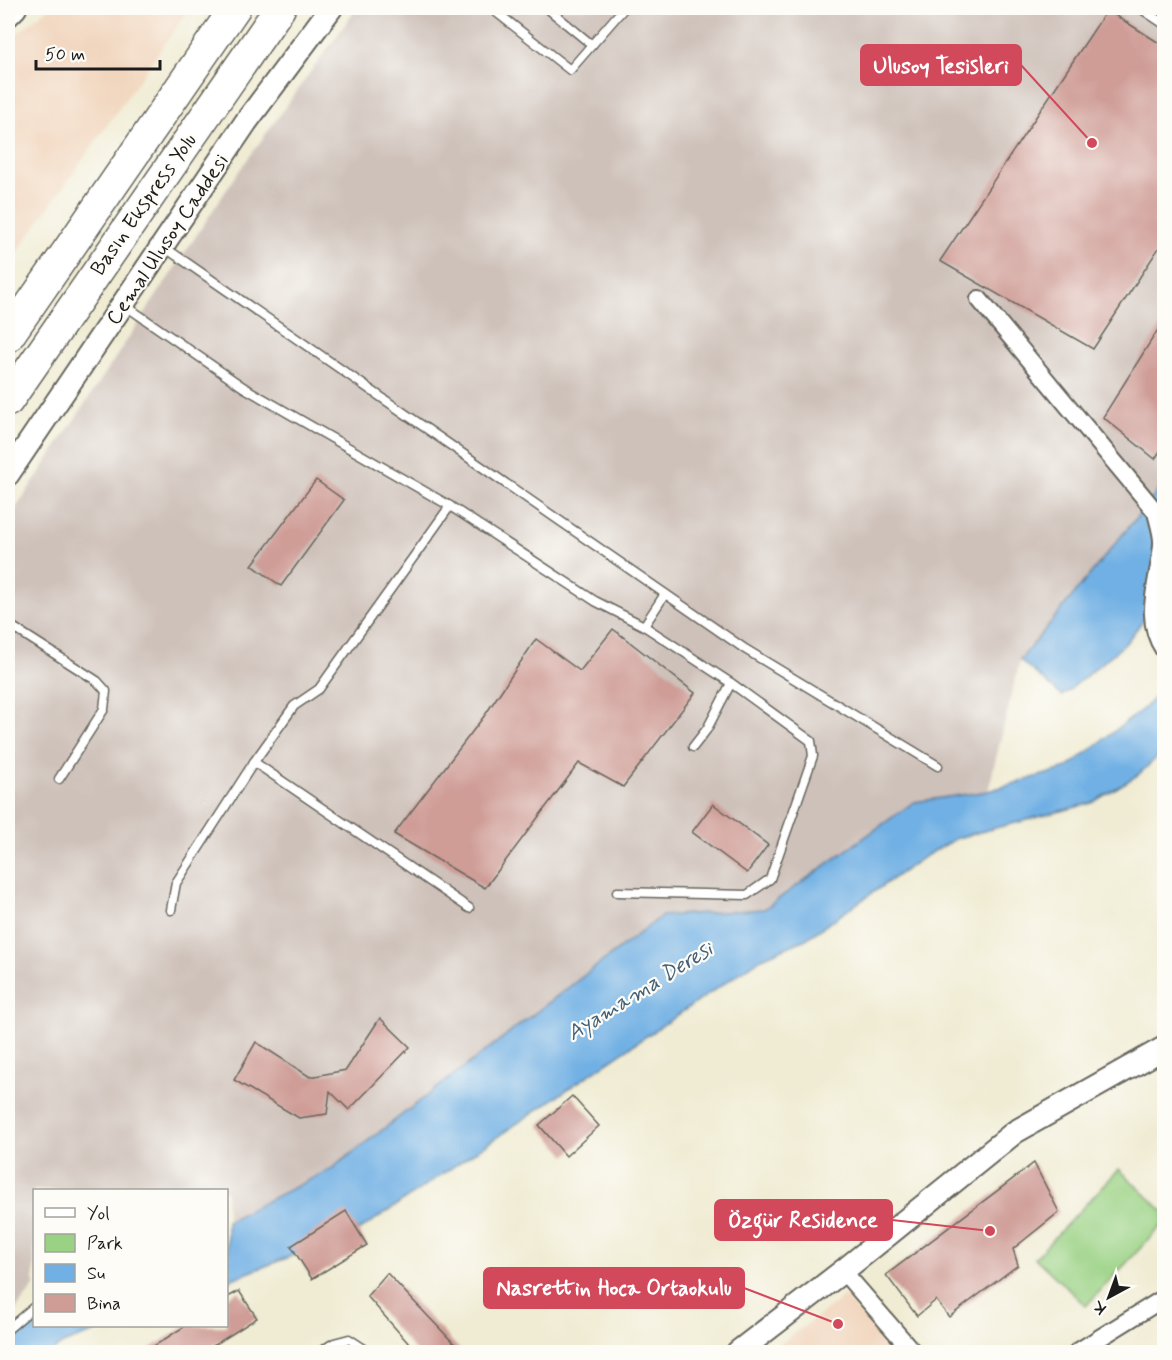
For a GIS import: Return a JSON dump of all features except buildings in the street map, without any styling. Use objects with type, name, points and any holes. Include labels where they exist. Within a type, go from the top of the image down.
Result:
[{"type":"highway","name":"Basın Ekspress Yolu","points":[[8,337],[235,8]]},
{"type":"highway","name":"Basın Ekspress Yolu","points":[[8,401],[280,8]]},
{"type":"main road","points":[[8,15],[15,8]]},
{"type":"main road","name":"Cemal Ulusoy Caddesi","points":[[8,474],[246,122],[332,8]]},
{"type":"main road","points":[[738,1353],[1015,1132],[1164,1048]]},
{"type":"street","points":[[979,299],[1156,512],[1162,542],[1153,605],[1155,637],[1164,650]]},
{"type":"street","points":[[843,1271],[913,1353]]},
{"type":"street","points":[[1077,1353],[1164,1298]]},
{"type":"lane","points":[[491,8],[570,70],[624,8]]},
{"type":"lane","points":[[547,8],[592,45]]},
{"type":"lane","points":[[1140,8],[1164,24]]},
{"type":"lane","points":[[163,246],[745,649],[938,766]]},
{"type":"lane","points":[[122,304],[243,387],[450,506],[595,601],[644,626],[731,683],[811,741],[813,756],[770,879],[747,895],[616,892]]},
{"type":"lane","points":[[171,910],[176,883],[254,762],[294,706],[319,689],[450,506]]},
{"type":"lane","points":[[644,626],[665,594]]},
{"type":"lane","points":[[8,624],[98,681],[106,691],[104,709],[59,779]]},
{"type":"lane","points":[[693,747],[707,729],[731,683]]},
{"type":"lane","points":[[254,762],[469,908]]},
{"type":"lane","points":[[8,1329],[33,1308]]},
{"type":"lane","points":[[320,1353],[334,1343],[349,1339],[369,1353]]},
{"type":"shaded area","points":[[49,8],[190,8],[8,265],[8,41]]},
{"type":"shaded area","points":[[357,8],[1164,8],[1164,484],[1020,660],[988,791],[914,802],[764,909],[662,916],[331,1169],[228,1220],[228,1189],[33,1189],[33,1288],[8,1319],[8,520],[239,171]]},
{"type":"shaded area","points":[[845,1296],[893,1352],[770,1352]]},
{"type":"green space","points":[[1119,1169],[1164,1212],[1164,1223],[1086,1306],[1035,1258]]},
{"type":"water","points":[[1164,484],[1164,593],[1126,643],[1062,696],[1020,660]]},
{"type":"water","name":"Ayamama Deresi","points":[[1164,688],[1164,751],[1138,775],[1092,803],[957,838],[924,857],[806,939],[762,958],[361,1229],[228,1281],[228,1220],[331,1169],[662,916],[764,909],[914,802],[988,791],[1067,768],[1144,708]]},
{"type":"water","points":[[33,1324],[33,1327],[108,1327],[63,1344],[51,1352],[8,1352],[8,1345],[22,1330]]},
{"type":"place","name":"Ulusoy Tesisleri","points":[[1092,143]]},
{"type":"place","name":"Özgür Residence","points":[[990,1231]]},
{"type":"place","name":"Nasrettin Hoca Ortaokulu","points":[[838,1324]]}]
